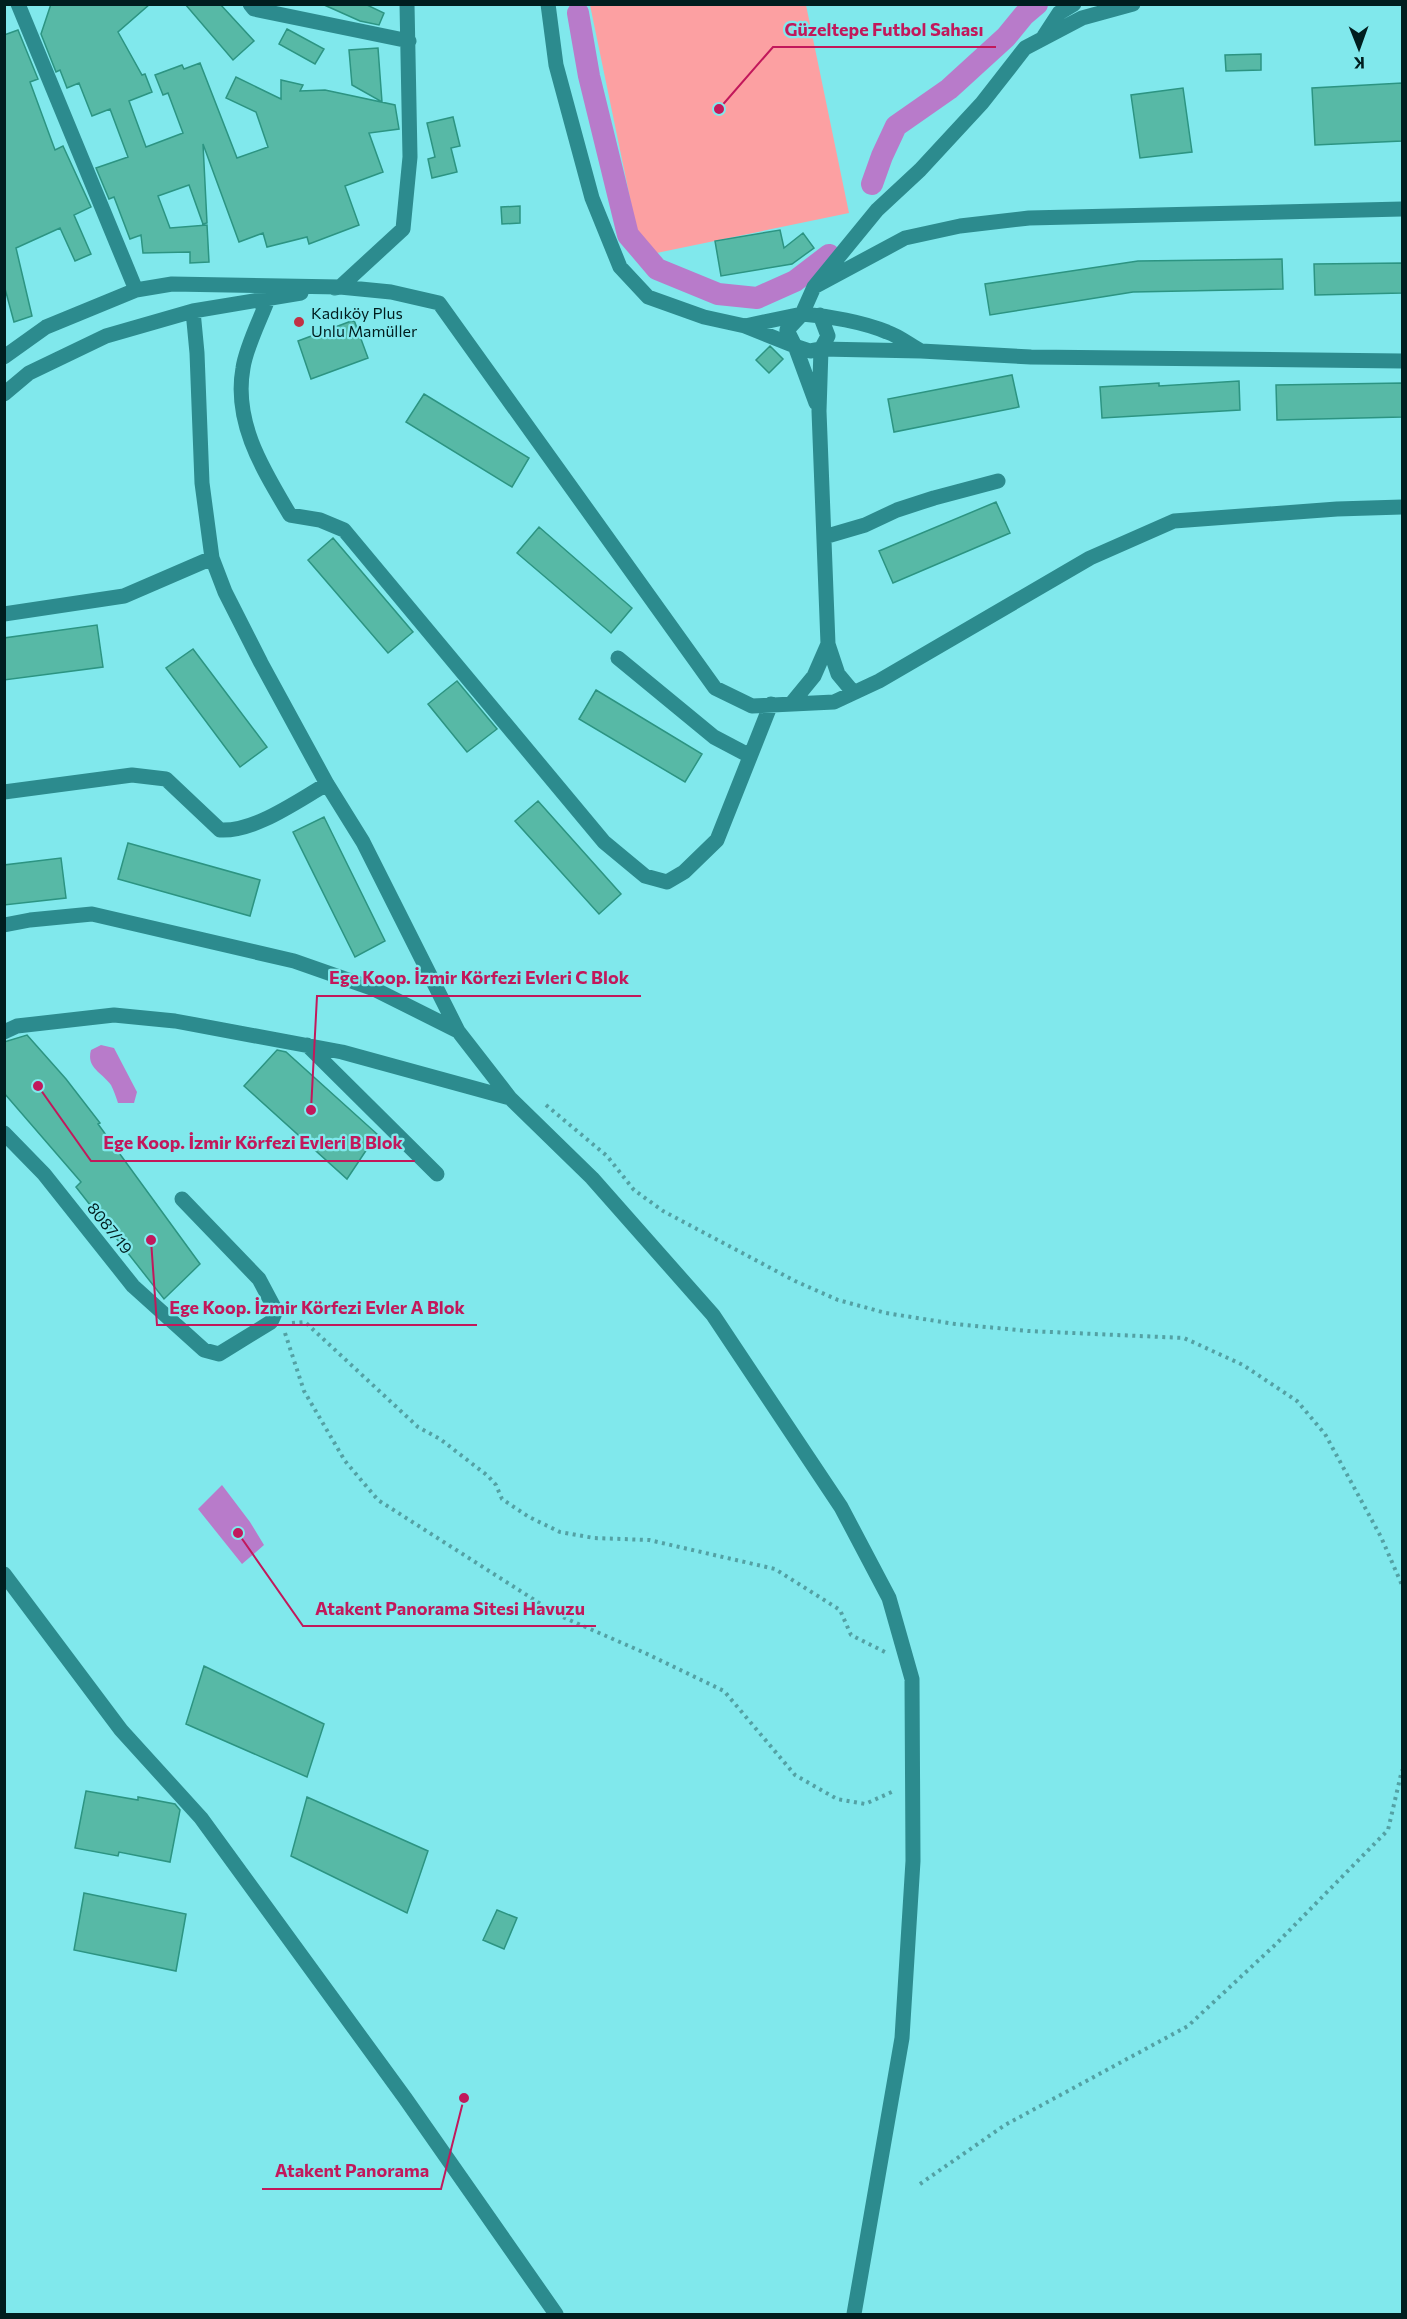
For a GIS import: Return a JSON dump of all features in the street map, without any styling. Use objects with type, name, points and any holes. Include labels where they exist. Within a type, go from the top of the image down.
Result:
[{"type":"street","points":[[18,4],[136,290]]},
{"type":"street","points":[[250,4],[254,9],[409,41]]},
{"type":"street","points":[[4,394],[29,373],[106,336],[193,311],[340,287],[403,229],[410,157],[407,4]]},
{"type":"street","points":[[548,4],[556,65],[592,198],[620,267],[648,297],[704,317],[745,326],[810,351],[821,349],[921,351],[1031,357],[1402,361]]},
{"type":"street","points":[[1042,39],[1059,13],[1074,4]]},
{"type":"street","points":[[819,411],[787,330],[802,314],[814,287],[877,210],[920,170],[982,103],[1025,48],[1082,18],[1133,4]]},
{"type":"street","points":[[814,287],[904,238],[960,226],[1029,218],[1402,209]]},
{"type":"street","points":[[4,357],[46,327],[136,290],[171,284],[340,287],[391,292],[439,303],[715,688],[752,706],[834,702],[879,681],[1090,558],[1174,521],[1337,509],[1402,507]]},
{"type":"street","points":[[268,299],[243,367],[241,394],[248,429],[258,460],[290,515],[320,520],[344,530],[604,842],[645,876],[667,882],[684,872],[717,840],[771,705]]},
{"type":"street","points":[[193,311],[197,353],[201,483],[212,558],[225,592],[327,784],[363,842],[458,1031],[510,1098],[592,1178],[713,1315],[841,1507],[889,1598],[912,1679],[913,1861],[902,2038],[854,2314]]},
{"type":"street","points":[[745,326],[802,314],[820,315],[888,332],[921,351]]},
{"type":"street","points":[[820,315],[828,336],[821,349],[819,411],[828,644],[838,674],[853,692]]},
{"type":"street","points":[[824,537],[865,525],[897,510],[934,498],[998,481]]},
{"type":"street","points":[[4,614],[124,596],[212,558]]},
{"type":"street","points":[[791,704],[814,676],[828,644]]},
{"type":"street","points":[[618,658],[714,737],[750,756]]},
{"type":"street","points":[[4,792],[132,775],[166,779],[220,830],[228,831],[248,827],[327,784]]},
{"type":"street","points":[[4,925],[92,914],[294,962],[374,989],[458,1031]]},
{"type":"street","points":[[4,1032],[17,1026],[114,1015],[175,1021],[342,1052],[510,1098]]},
{"type":"street","points":[[307,1045],[437,1173]]},
{"type":"street","name":"8087/19","points":[[4,1133],[44,1174],[133,1286],[204,1350],[219,1354],[271,1322],[276,1311],[259,1279],[182,1199]]},
{"type":"street","points":[[4,1574],[121,1730],[201,1818],[405,2098],[556,2314]]},
{"type":"path","points":[[546,1105],[607,1156],[634,1190],[663,1211],[795,1281],[838,1300],[886,1313],[955,1324],[1184,1338],[1243,1365],[1297,1401],[1325,1434],[1381,1537],[1402,1586]]},
{"type":"path","points":[[907,1663],[851,1635],[840,1610],[775,1569],[649,1540],[594,1538],[560,1532],[529,1517],[502,1499],[496,1485],[488,1476],[440,1439],[418,1427],[305,1322],[293,1321],[285,1328],[285,1338],[304,1391],[345,1461],[378,1500],[558,1615],[724,1691],[795,1775],[837,1799],[865,1804],[890,1794],[912,1778]]},
{"type":"path","points":[[920,2184],[1005,2125],[1188,2026],[1276,1944],[1388,1830],[1402,1770]]},
{"type":"shaded area","points":[[590,5],[806,5],[849,213],[642,256]]},
{"type":"shaded area","points":[[101,1045],[114,1048],[137,1092],[134,1103],[118,1103],[111,1085],[93,1066],[91,1050]]},
{"type":"shaded area","points":[[222,1485],[264,1545],[242,1564],[198,1509]]},
{"type":"building","points":[[51,4],[150,4],[118,32],[142,75],[145,74],[152,92],[129,101],[146,147],[183,133],[168,93],[163,95],[155,75],[182,65],[184,69],[200,63],[237,158],[268,147],[256,112],[226,98],[236,77],[281,99],[281,80],[303,85],[300,91],[325,90],[395,105],[399,129],[369,133],[383,172],[345,186],[359,225],[309,244],[307,237],[267,247],[263,233],[239,242],[203,144],[207,223],[203,224],[189,185],[158,196],[170,228],[207,225],[209,262],[190,263],[190,252],[143,253],[141,235],[130,239],[114,197],[109,199],[96,168],[128,157],[110,109],[92,116],[79,83],[67,88],[60,70],[56,72],[41,34]]},
{"type":"building","points":[[185,4],[220,4],[254,41],[233,60]]},
{"type":"building","points":[[322,4],[365,4],[384,13],[379,25],[360,21]]},
{"type":"building","points":[[287,29],[324,49],[315,64],[279,44]]},
{"type":"building","points":[[18,30],[38,79],[30,82],[55,150],[63,146],[91,207],[74,215],[91,254],[75,261],[60,228],[16,248],[32,316],[14,322],[4,285],[4,35]]},
{"type":"building","points":[[378,48],[382,102],[352,85],[349,50]]},
{"type":"building","points":[[1261,54],[1261,70],[1226,71],[1225,55]]},
{"type":"building","points":[[1402,83],[1402,141],[1315,145],[1312,88]]},
{"type":"building","points":[[1183,88],[1192,152],[1140,158],[1131,95]]},
{"type":"building","points":[[453,117],[460,146],[451,148],[457,172],[432,178],[428,159],[435,157],[427,123]]},
{"type":"building","points":[[520,206],[520,223],[502,224],[501,207]]},
{"type":"building","points":[[780,230],[784,248],[803,233],[814,248],[792,264],[721,276],[715,241]]},
{"type":"building","points":[[1282,259],[1283,289],[1133,292],[990,315],[985,284],[1138,261]]},
{"type":"building","points":[[1402,263],[1402,293],[1315,295],[1314,264]]},
{"type":"building","points":[[354,320],[368,358],[311,379],[298,341]]},
{"type":"building","points":[[770,346],[783,359],[769,373],[756,360]]},
{"type":"building","points":[[1012,375],[1019,407],[894,432],[888,399]]},
{"type":"building","points":[[1239,381],[1240,410],[1102,418],[1100,387]]},
{"type":"building","points":[[1402,383],[1402,417],[1277,420],[1276,385]]},
{"type":"building","points":[[424,394],[529,458],[512,487],[406,422]]},
{"type":"building","points":[[996,502],[1010,533],[893,583],[879,551]]},
{"type":"building","points":[[539,527],[632,608],[611,633],[517,553]]},
{"type":"building","points":[[333,538],[413,632],[388,653],[308,560]]},
{"type":"building","points":[[97,625],[103,667],[4,680],[4,638]]},
{"type":"building","points":[[193,649],[267,747],[240,767],[166,668]]},
{"type":"building","points":[[457,681],[497,729],[467,752],[428,704]]},
{"type":"building","points":[[596,690],[702,754],[685,782],[579,719]]},
{"type":"building","points":[[538,801],[621,894],[599,914],[515,821]]},
{"type":"building","points":[[324,817],[385,941],[355,957],[293,832]]},
{"type":"building","points":[[128,843],[260,880],[250,916],[118,879]]},
{"type":"building","points":[[61,858],[66,898],[4,905],[4,865]]},
{"type":"building","points":[[27,1035],[66,1079],[100,1123],[98,1124],[200,1264],[164,1299],[76,1187],[81,1182],[4,1093],[4,1042]]},
{"type":"building","points":[[277,1050],[286,1052],[377,1134],[347,1179],[244,1086]]},
{"type":"building","points":[[204,1666],[324,1724],[307,1777],[186,1724]]},
{"type":"building","points":[[86,1791],[175,1804],[180,1810],[170,1862],[119,1852],[118,1856],[75,1848]]},
{"type":"building","points":[[307,1797],[428,1851],[407,1913],[291,1856]]},
{"type":"building","points":[[84,1893],[186,1914],[176,1971],[74,1950]]},
{"type":"building","points":[[497,1910],[517,1918],[504,1949],[483,1940]]},
{"type":"waterway","points":[[872,184],[896,126],[949,89],[1006,37],[1024,15],[1037,4]]},
{"type":"waterway","points":[[578,13],[589,76],[628,235],[657,269],[718,294],[757,298],[795,281],[829,255]]},
{"type":"place","name":"Güzeltepe Futbol Sahası","points":[[719,109]]},
{"type":"place","name":"Kadıköy Plus Unlu Mamüller","points":[[299,322]]},
{"type":"place","name":"Ege Koop. İzmir Körfezi Evleri B Blok","points":[[38,1086]]},
{"type":"place","name":"Ege Koop. İzmir Körfezi Evleri C Blok","points":[[311,1110]]},
{"type":"place","name":"Ege Koop. İzmir Körfezi Evler A Blok","points":[[151,1240]]},
{"type":"place","name":"Atakent Panorama Sitesi Havuzu","points":[[238,1533]]},
{"type":"place","name":"Atakent Panorama","points":[[464,2098]]}]
